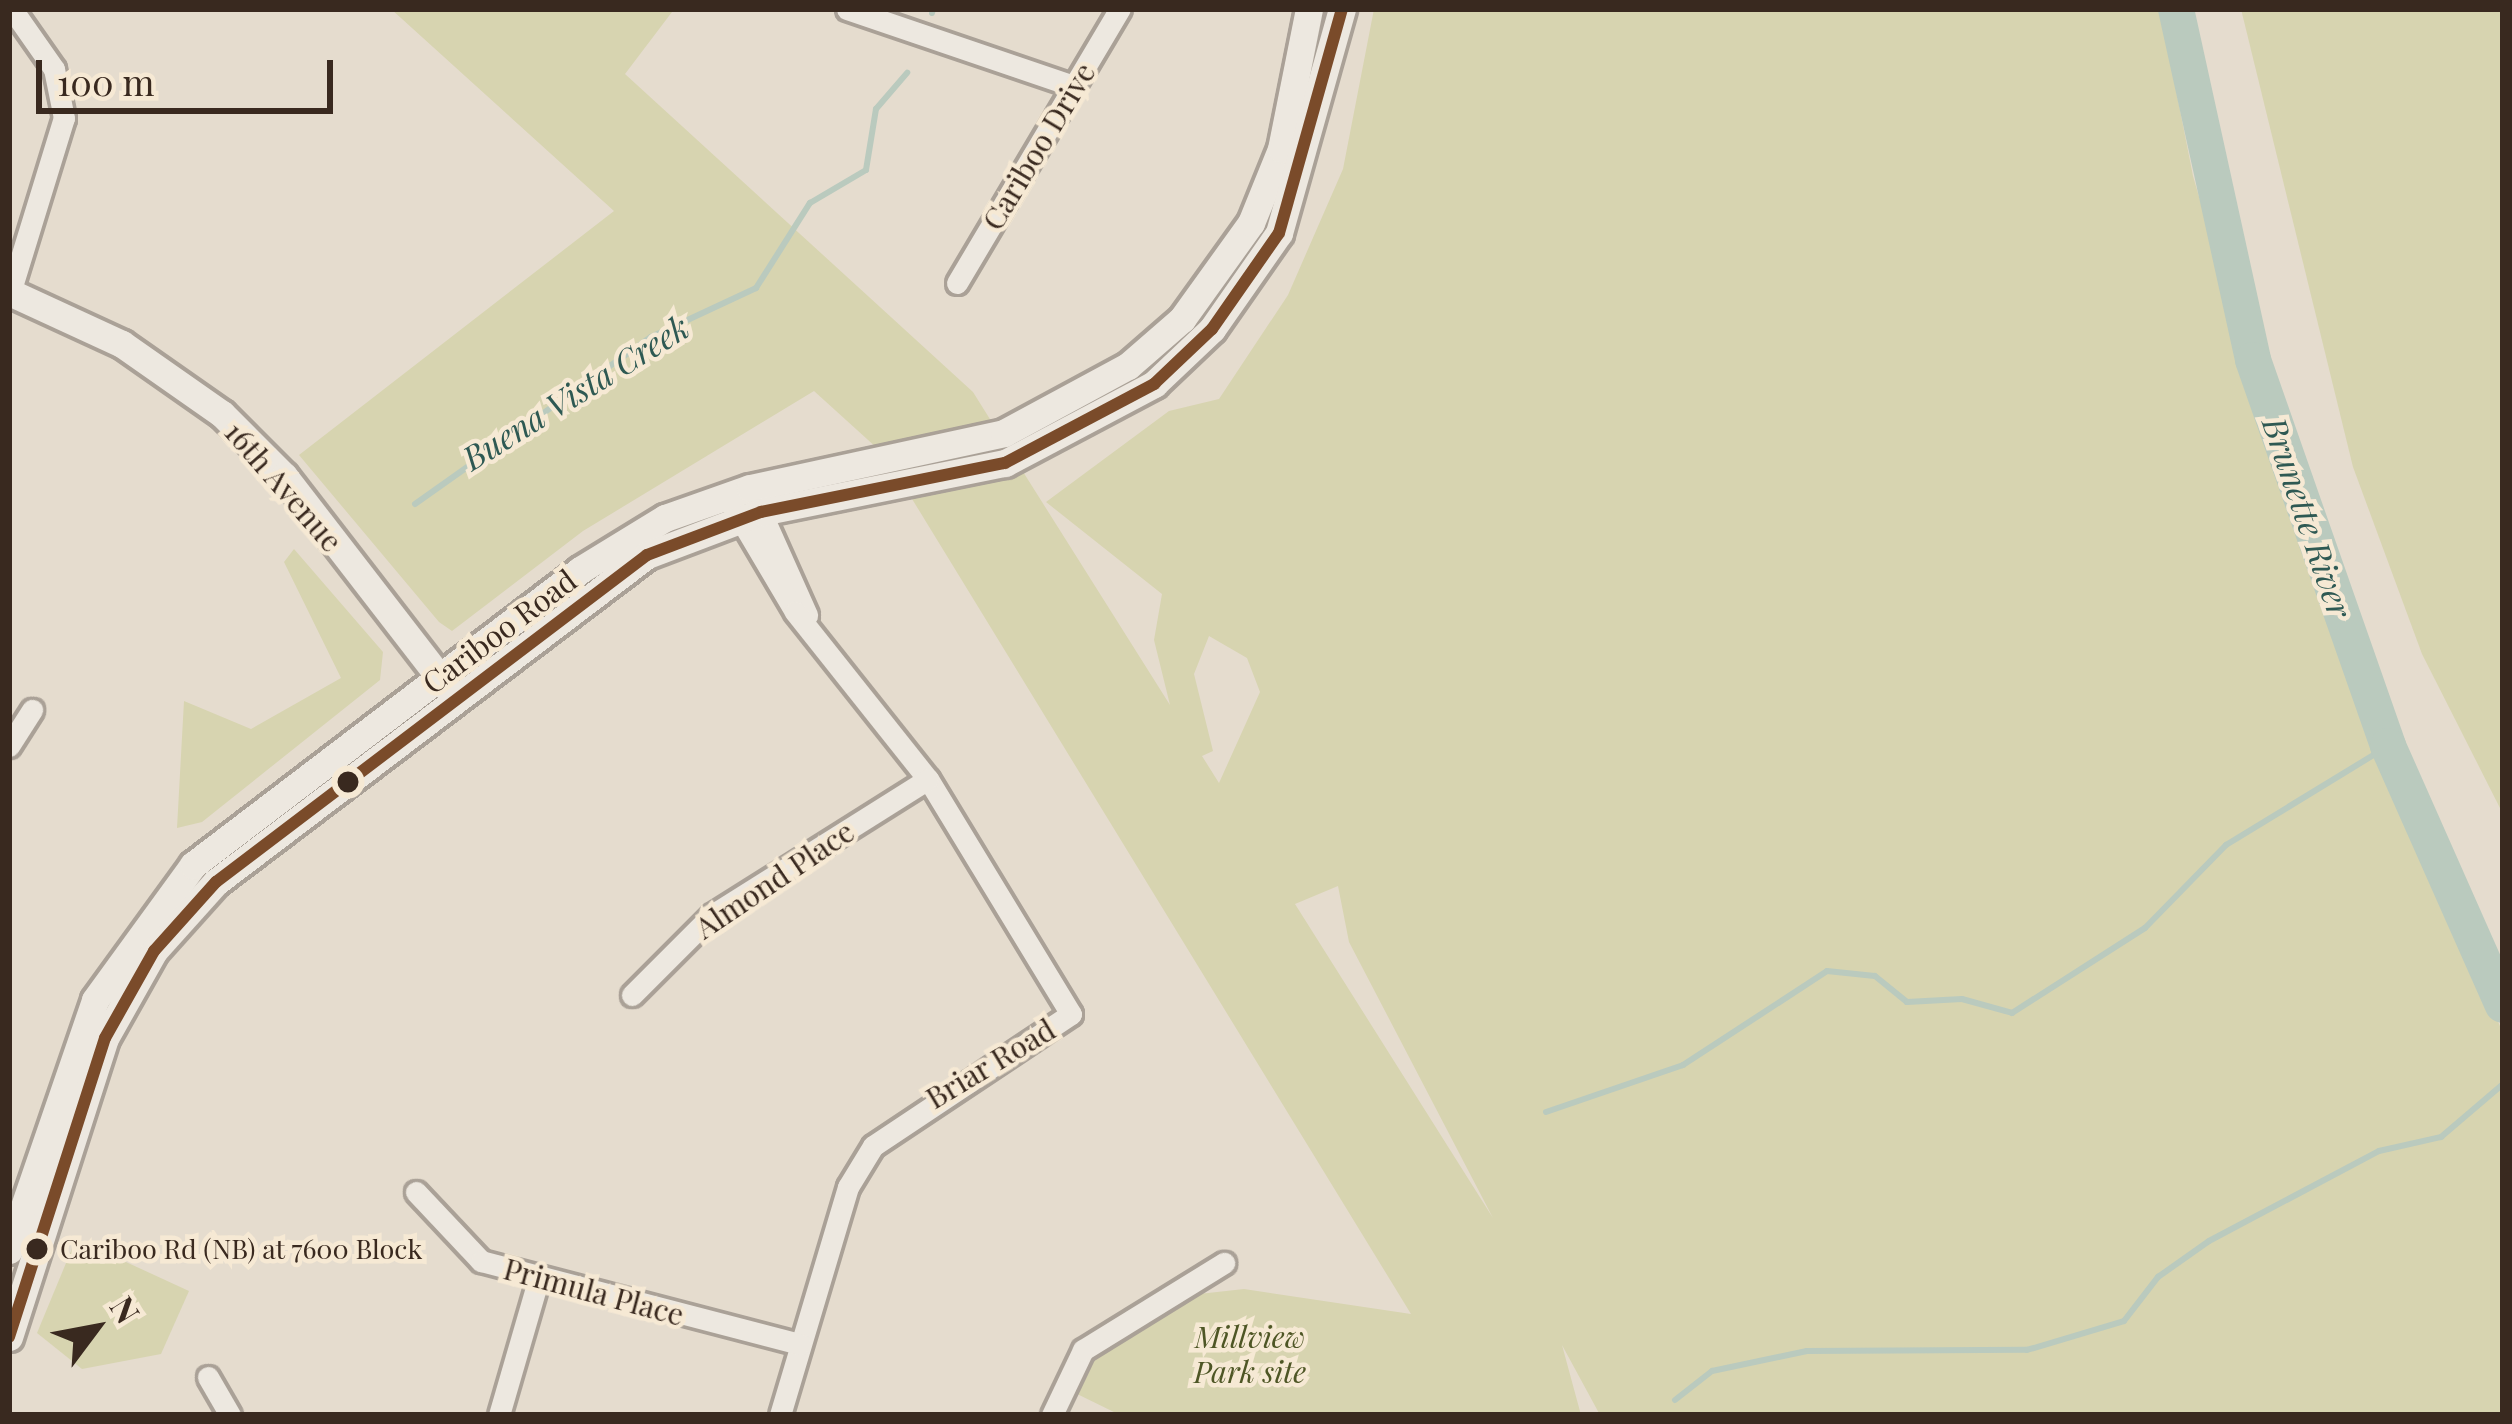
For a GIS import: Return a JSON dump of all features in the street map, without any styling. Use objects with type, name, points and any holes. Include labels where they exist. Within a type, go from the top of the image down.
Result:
[{"type":"street","points":[[847,9],[1073,86]]},
{"type":"street","name":"Cariboo Drive","points":[[957,284],[1120,9]]},
{"type":"street","name":"Cariboo Road","points":[[9,1250],[75,1046],[139,927],[193,866],[446,686],[616,574],[745,504],[1004,433],[1070,405],[1159,341],[1229,260],[1266,190],[1309,9]]},
{"type":"street","name":"Cariboo Road","points":[[745,504],[1005,463],[1154,384],[1212,329],[1279,232],[1342,9]]},
{"type":"street","points":[[10,292],[57,169],[64,118],[54,69],[15,22]]},
{"type":"street","name":"16th Avenue","points":[[10,292],[122,344],[222,414],[284,476],[446,686]]},
{"type":"street","name":"Briar Road","points":[[745,504],[807,615],[928,779],[1071,1014],[873,1145],[848,1187],[780,1415]]},
{"type":"street","name":"Cariboo Road","points":[[9,1337],[94,1062],[154,951],[235,864],[446,686]]},
{"type":"street","points":[[9,746],[32,710]]},
{"type":"street","name":"Almond Place","points":[[632,995],[712,915],[928,779]]},
{"type":"street","name":"Primula Place","points":[[416,1192],[460,1249],[538,1277],[800,1344]]},
{"type":"street","points":[[1052,1415],[1083,1350],[1224,1263]]},
{"type":"street","points":[[499,1415],[538,1277]]},
{"type":"street","points":[[208,1377],[230,1415]]},
{"type":"green space","points":[[391,9],[672,12],[625,74],[973,392],[993,424],[878,449],[814,391],[583,531],[452,631],[439,622],[299,455],[614,211]]},
{"type":"green space","name":"Millview Park site","points":[[1374,9],[2160,9],[2193,176],[2283,486],[2348,677],[2503,1033],[2503,1415],[1600,1415],[1562,1345],[1581,1415],[1120,1415],[1071,1391],[1092,1359],[1199,1294],[1244,1289],[1411,1314],[909,494],[1020,467],[1170,705],[1154,640],[1162,594],[1046,502],[1169,411],[1219,399],[1288,295],[1343,169]],"holes":[[[1209,636],[1247,658],[1260,692],[1219,783],[1202,756],[1213,751],[1194,674]],[[1338,886],[1349,942],[1493,1218],[1295,904]]]},
{"type":"green space","points":[[2241,9],[2503,9],[2503,814],[2422,654],[2353,467]]},
{"type":"green space","points":[[294,549],[383,652],[380,680],[202,822],[177,828],[184,701],[251,729],[341,678],[284,562]]},
{"type":"green space","points":[[76,1239],[189,1291],[161,1354],[82,1369],[37,1333]]},
{"type":"waterway","name":"Buena Vista Creek","points":[[932,13],[933,9]]},
{"type":"waterway","name":"Brunette River","points":[[2176,9],[2253,360],[2388,746],[2503,1005]]},
{"type":"waterway","name":"Buena Vista Creek","points":[[415,504],[651,337],[756,288],[810,203],[866,170],[876,109],[907,73]]},
{"type":"waterway","points":[[1546,1112],[1683,1065],[1827,971],[1875,976],[1907,1002],[1962,999],[2012,1013],[2145,928],[2226,845],[2388,746]]},
{"type":"waterway","points":[[1675,1400],[1712,1371],[1807,1351],[2027,1350],[2124,1321],[2158,1277],[2209,1241],[2379,1151],[2441,1137],[2503,1084]]},
{"type":"transit line","points":[[9,1337],[105,1038],[154,951],[216,882],[647,555],[761,512],[1005,463],[1154,384],[1212,329],[1279,233],[1342,9]]},
{"type":"place","name":"Cariboo Rd (NB) at 7600 Block","points":[[37,1249]]}]
